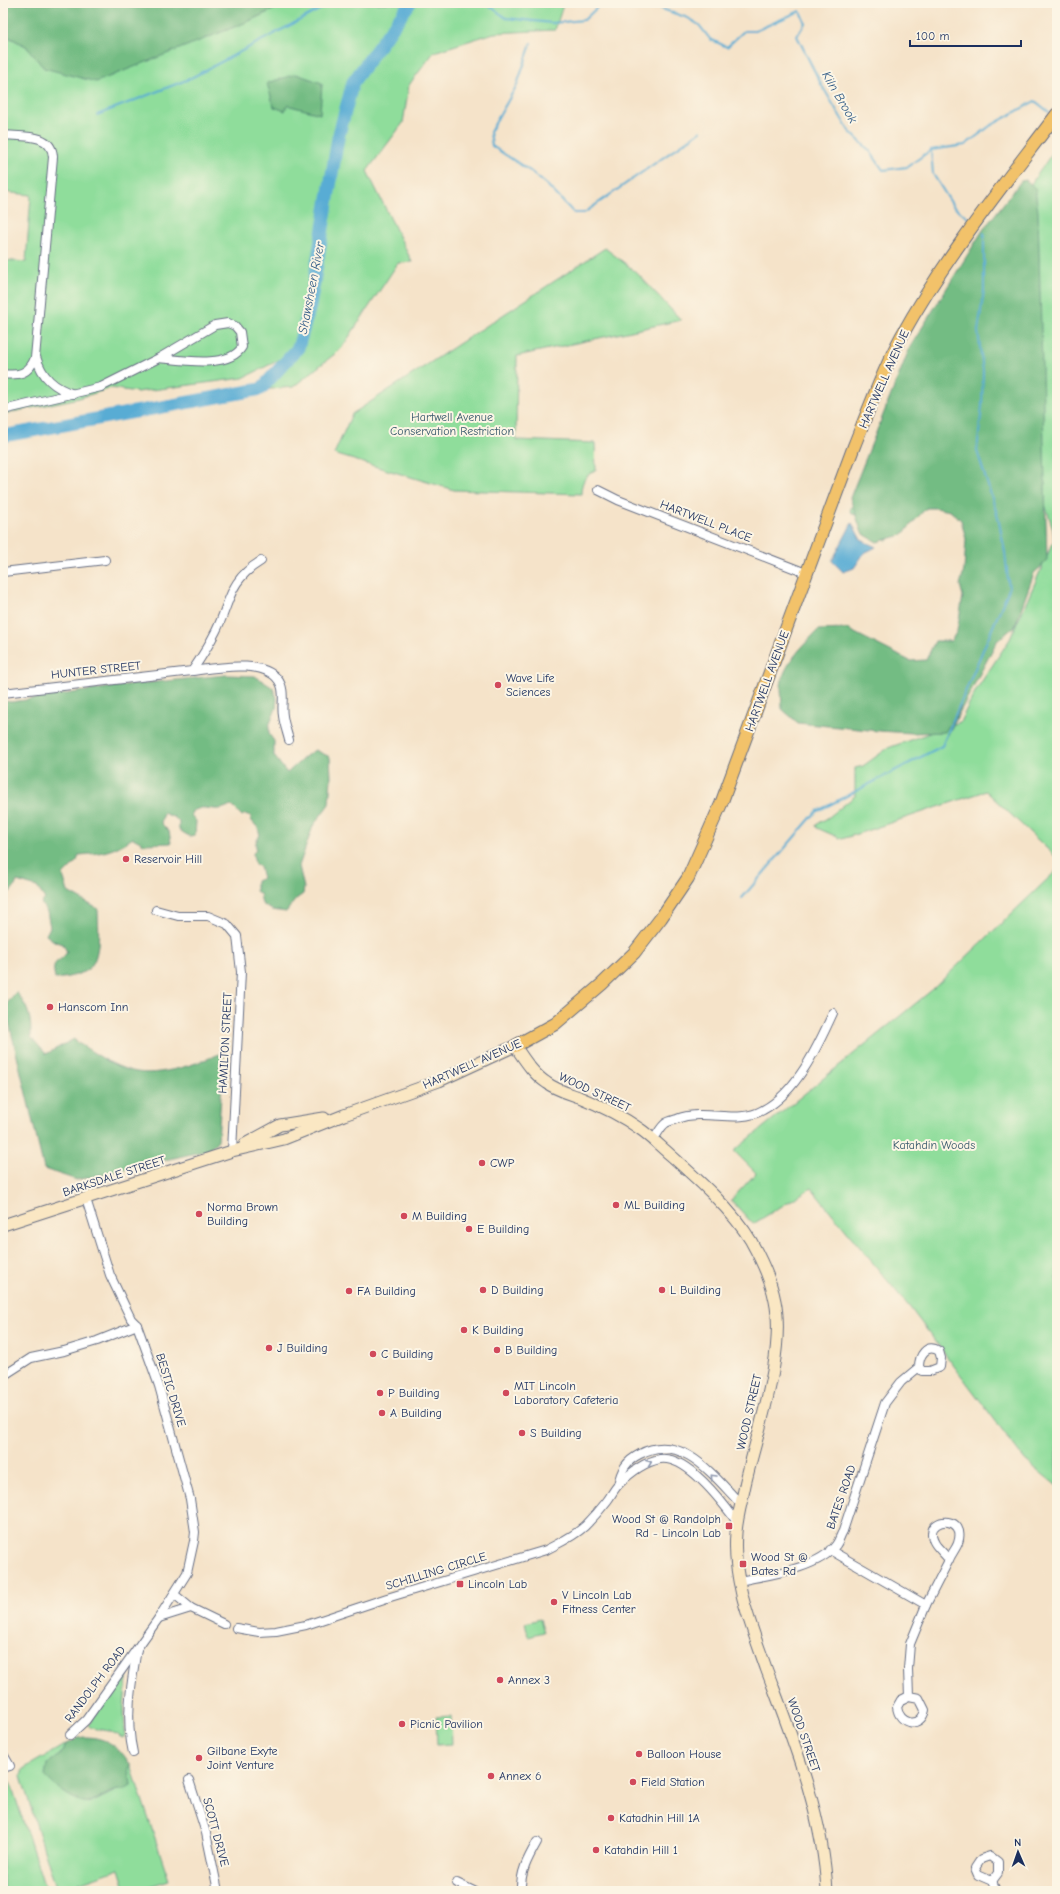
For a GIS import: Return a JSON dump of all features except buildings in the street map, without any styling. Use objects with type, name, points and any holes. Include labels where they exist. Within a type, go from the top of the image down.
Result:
[{"type":"main road","name":"HARTWELL AVENUE","points":[[514,1046],[555,1024],[602,984],[634,953],[661,918],[688,878],[721,804],[806,573],[863,425],[901,338],[952,254],[1057,114]]},
{"type":"street","points":[[3,135],[38,138],[48,143],[53,152],[36,357],[33,364],[24,373],[17,375],[3,374]]},
{"type":"street","points":[[3,410],[102,387],[160,358],[215,325],[228,324],[235,326],[240,332],[242,347],[234,355],[227,359],[204,361],[160,358]]},
{"type":"street","points":[[36,357],[45,376],[50,382],[65,391],[77,394]]},
{"type":"street","name":"HARTWELL PLACE","points":[[598,490],[653,514],[806,573]]},
{"type":"street","points":[[3,572],[105,560]]},
{"type":"street","points":[[192,671],[217,630],[230,593],[248,569],[261,561]]},
{"type":"street","name":"HUNTER STREET","points":[[3,693],[192,671],[250,666],[271,674],[281,685],[282,715],[289,740]]},
{"type":"street","name":"HAMILTON STREET","points":[[156,910],[178,916],[208,916],[227,924],[237,936],[241,972],[232,1151]]},
{"type":"street","points":[[653,1140],[666,1123],[685,1116],[706,1114],[746,1116],[763,1110],[780,1097],[802,1072],[833,1012]]},
{"type":"street","name":"HARTWELL AVENUE","points":[[284,1138],[344,1114],[439,1081],[514,1046]]},
{"type":"street","name":"WOOD STREET","points":[[514,1046],[530,1066],[549,1085],[595,1104],[640,1128],[702,1185],[739,1224],[751,1241],[763,1264],[775,1301],[778,1323],[772,1372],[737,1522],[736,1534],[739,1581],[751,1626],[806,1780],[820,1832],[826,1863],[827,1891]]},
{"type":"street","name":"HARTWELL AVENUE","points":[[280,1125],[344,1114]]},
{"type":"street","name":"BARKSDALE STREET","points":[[232,1151],[280,1125]]},
{"type":"street","name":"BARKSDALE STREET","points":[[3,1225],[232,1151],[284,1138]]},
{"type":"street","name":"BESTIC DRIVE","points":[[86,1199],[110,1276],[131,1319],[137,1325],[159,1386],[190,1499],[195,1532],[192,1556],[187,1573],[174,1594]]},
{"type":"street","points":[[3,1376],[31,1358],[64,1351],[137,1325]]},
{"type":"street","name":"BATES ROAD","points":[[739,1581],[793,1569],[815,1562],[836,1545],[885,1403],[901,1382],[919,1367]]},
{"type":"street","name":"SCHILLING CIRCLE","points":[[618,1485],[624,1467],[633,1458],[645,1451],[655,1449],[672,1449],[686,1453],[701,1464],[741,1504]]},
{"type":"street","name":"SCHILLING CIRCLE","points":[[236,1628],[258,1632],[276,1631],[306,1626],[387,1598],[546,1550],[564,1541],[584,1527],[607,1501],[618,1485],[637,1469],[648,1462],[662,1459],[674,1461],[687,1468],[720,1499],[737,1522]]},
{"type":"street","points":[[909,1696],[908,1669],[910,1644],[926,1605],[957,1545],[959,1531],[955,1524],[943,1522],[932,1529],[932,1534],[939,1549],[949,1560]]},
{"type":"street","points":[[830,1550],[926,1605]]},
{"type":"street","points":[[174,1594],[191,1608],[224,1624]]},
{"type":"street","name":"RANDOLPH ROAD","points":[[70,1735],[86,1720],[174,1594]]},
{"type":"street","points":[[158,1619],[168,1614],[191,1608]]},
{"type":"street","name":"RANDOLPH ROAD","points":[[133,1753],[129,1736],[128,1713],[138,1647]]},
{"type":"street","points":[[3,1754],[7,1767]]},
{"type":"street","name":"SCOTT DRIVE","points":[[188,1780],[206,1833],[218,1891]]},
{"type":"street","points":[[521,1891],[521,1880],[526,1861],[537,1842]]},
{"type":"street","points":[[992,1881],[996,1891]]},
{"type":"street","points":[[457,1883],[474,1891]]},
{"type":"green space","points":[[3,3],[287,3],[247,22],[96,82],[44,68],[26,46],[3,34]]},
{"type":"green space","points":[[287,3],[551,3],[563,5],[555,30],[494,33],[434,52],[409,85],[403,123],[367,171],[412,262],[398,263],[341,349],[293,387],[249,391],[286,361],[283,358],[243,378],[137,392],[111,388],[79,398],[3,414],[3,260],[26,262],[31,195],[3,192],[3,34],[26,46],[44,68],[247,22]],"holes":[[[322,83],[319,113],[287,105]]]},
{"type":"green space","points":[[296,74],[322,83],[320,114],[287,105],[285,111],[274,107],[267,83]]},
{"type":"green space","points":[[1057,146],[1057,858],[986,791],[842,839],[817,828],[816,825],[829,817],[855,796],[855,768],[863,766],[888,748],[960,722],[976,690],[1010,639],[1054,540],[1053,529],[1021,431],[886,541],[850,511],[905,370]]},
{"type":"green space","points":[[1026,180],[1035,188],[1038,212],[1047,561],[1034,573],[1015,626],[997,641],[942,746],[961,706],[945,732],[912,733],[879,731],[798,723],[782,709],[782,679],[789,663],[818,630],[847,629],[910,661],[926,660],[935,641],[951,641],[957,631],[963,596],[960,585],[964,570],[966,539],[961,520],[950,511],[936,508],[926,508],[902,535],[877,542],[862,533],[850,498],[910,347],[983,230],[1021,181]]},
{"type":"green space","name":"Hartwell Avenue Conservation Restriction","points":[[605,248],[636,272],[681,320],[517,356],[516,440],[595,443],[596,471],[589,474],[584,480],[581,494],[454,490],[334,454],[352,414]]},
{"type":"green space","points":[[226,675],[255,676],[273,688],[277,698],[276,708],[269,726],[269,734],[274,741],[274,756],[287,773],[315,750],[330,757],[331,778],[329,804],[313,826],[299,866],[304,888],[303,894],[296,899],[286,912],[272,910],[262,904],[260,894],[256,891],[256,881],[263,878],[260,867],[255,864],[253,853],[256,850],[256,842],[260,835],[258,828],[251,820],[251,816],[245,814],[242,816],[231,805],[221,809],[198,809],[192,811],[191,815],[196,821],[195,835],[189,836],[179,830],[179,822],[174,817],[163,813],[161,823],[169,831],[171,843],[144,844],[133,838],[107,851],[79,855],[77,861],[63,875],[68,892],[98,909],[99,933],[97,952],[95,960],[91,966],[78,974],[55,979],[55,964],[67,952],[63,944],[54,941],[46,935],[50,927],[47,912],[41,903],[45,899],[37,887],[17,881],[15,886],[3,900],[3,701],[12,702],[126,685]]},
{"type":"green space","name":"Katahdin Woods","points":[[1057,870],[1057,1486],[1025,1460],[911,1309],[811,1188],[753,1224],[731,1200],[756,1173],[734,1151],[932,990]]},
{"type":"green space","points":[[16,992],[24,1003],[28,1013],[31,1037],[46,1054],[74,1039],[97,1055],[125,1069],[143,1073],[154,1073],[191,1065],[224,1052],[218,1140],[209,1150],[77,1180],[44,1169],[6,1010],[8,1002]]},
{"type":"green space","points":[[540,1619],[544,1632],[528,1636],[525,1623]]},
{"type":"green space","points":[[124,1676],[127,1678],[124,1706],[125,1735],[123,1738],[109,1731],[91,1728],[88,1725]]},
{"type":"green space","points":[[451,1716],[452,1744],[437,1745],[436,1717]]},
{"type":"green space","points":[[92,1737],[106,1741],[122,1753],[131,1766],[129,1768],[131,1786],[124,1790],[111,1792],[95,1801],[86,1802],[73,1798],[54,1785],[45,1776],[47,1764],[61,1754],[66,1744],[78,1738]]},
{"type":"green space","points":[[66,1744],[61,1754],[47,1764],[93,1802],[115,1791],[131,1786],[129,1768],[131,1766],[169,1880],[135,1891],[126,1891],[119,1869],[79,1883],[81,1891],[57,1891],[21,1776],[23,1769]]},
{"type":"green space","points":[[3,1776],[8,1779],[12,1787],[46,1891],[40,1891],[39,1889],[32,1891],[3,1891]]},
{"type":"water","points":[[852,523],[861,540],[876,547],[864,553],[854,568],[843,572],[832,561]]},
{"type":"waterway","name":"Shawsheen River","points":[[97,115],[189,79],[332,3]]},
{"type":"waterway","name":"Shawsheen River","points":[[3,436],[261,389],[298,348],[310,306],[338,138],[353,82],[410,3]]},
{"type":"waterway","name":"Kiln Brook","points":[[486,3],[506,18],[552,23],[584,20],[602,3]]},
{"type":"waterway","name":"Kiln Brook","points":[[652,3],[662,9],[688,18],[699,25],[710,39],[727,47],[744,31],[755,31],[800,11],[805,23],[797,36],[821,84],[849,131],[870,151],[883,170],[907,167],[931,150],[965,145],[990,126],[1035,101],[1049,112]]},
{"type":"waterway","points":[[531,44],[517,85],[490,132],[492,146],[530,171],[547,185],[574,213],[584,213],[701,131]]},
{"type":"waterway","points":[[931,150],[933,174],[953,206],[969,219]]},
{"type":"waterway","points":[[742,898],[816,812],[942,746],[1009,589],[1005,552],[998,517],[977,451],[982,406],[983,371],[978,331],[984,290],[984,233]]},
{"type":"place","name":"Wave Life Sciences","points":[[498,685]]},
{"type":"place","name":"Reservoir Hill","points":[[126,859]]},
{"type":"place","name":"Hanscom Inn","points":[[50,1007]]},
{"type":"place","name":"CWP","points":[[482,1163]]},
{"type":"place","name":"ML Building","points":[[616,1205]]},
{"type":"place","name":"Norma Brown Building","points":[[199,1214]]},
{"type":"place","name":"M Building","points":[[404,1216]]},
{"type":"place","name":"E Building","points":[[469,1229]]},
{"type":"place","name":"D Building","points":[[483,1290]]},
{"type":"place","name":"L Building","points":[[662,1290]]},
{"type":"place","name":"FA Building","points":[[349,1291]]},
{"type":"place","name":"K Building","points":[[464,1330]]},
{"type":"place","name":"J Building","points":[[269,1348]]},
{"type":"place","name":"B Building","points":[[497,1350]]},
{"type":"place","name":"C Building","points":[[373,1354]]},
{"type":"place","name":"P Building","points":[[380,1393]]},
{"type":"place","name":"MIT Lincoln Laboratory Cafeteria","points":[[506,1393]]},
{"type":"place","name":"A Building","points":[[382,1413]]},
{"type":"place","name":"S Building","points":[[522,1433]]},
{"type":"place","name":"Wood St @ Randolph Rd - Lincoln Lab","points":[[729,1526]]},
{"type":"place","name":"Wood St @ Bates Rd","points":[[743,1564]]},
{"type":"place","name":"Lincoln Lab","points":[[460,1584]]},
{"type":"place","name":"V Lincoln Lab Fitness Center","points":[[554,1602]]},
{"type":"place","name":"Annex 3","points":[[500,1680]]},
{"type":"place","name":"Picnic Pavilion","points":[[402,1724]]},
{"type":"place","name":"Balloon House","points":[[639,1754]]},
{"type":"place","name":"Gilbane Exyte Joint Venture","points":[[199,1758]]},
{"type":"place","name":"Annex 6","points":[[491,1776]]},
{"type":"place","name":"Field Station","points":[[633,1782]]},
{"type":"place","name":"Katadhin Hill 1A","points":[[611,1818]]},
{"type":"place","name":"Katahdin Hill 1","points":[[596,1850]]}]
